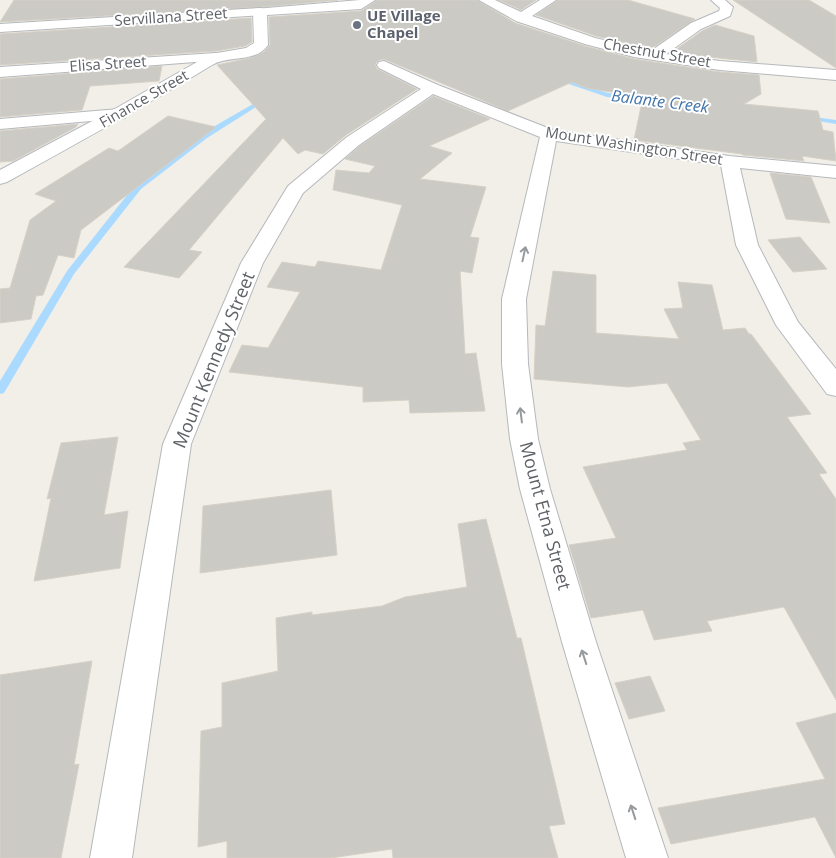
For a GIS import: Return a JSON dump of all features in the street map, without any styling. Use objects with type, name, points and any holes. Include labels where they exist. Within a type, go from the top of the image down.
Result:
[{"type":"street","name":"Servillana Street","points":[[0,28],[361,5],[369,0]]},
{"type":"street","name":"Chestnut Street","points":[[485,0],[521,18],[606,46],[654,56],[699,62],[836,74]]},
{"type":"street","points":[[521,18],[534,8],[550,0]]},
{"type":"street","points":[[654,56],[690,28],[704,20],[725,13],[727,8],[717,0]]},
{"type":"street","name":"Finance Street","points":[[0,178],[119,114],[216,57],[250,52],[262,45],[260,12]]},
{"type":"street","name":"Elisa Street","points":[[0,72],[216,57]]},
{"type":"street","name":"Mount Washington Street","points":[[384,65],[432,88],[549,135],[729,160],[836,172]]},
{"type":"street","name":"Mount Kennedy Street","points":[[111,858],[177,444],[252,263],[294,190],[352,141],[432,88]]},
{"type":"street","points":[[0,124],[119,114]]},
{"type":"street","name":"Mount Etna Street","points":[[549,135],[514,299],[515,364],[524,439],[535,489],[579,642],[647,858]]},
{"type":"street","points":[[729,160],[747,245],[788,325],[836,387]]},
{"type":"building","points":[[14,0],[338,0],[262,7],[0,22]]},
{"type":"building","points":[[377,0],[477,0],[515,23],[585,46],[634,59],[720,72],[759,75],[761,94],[744,104],[818,111],[823,130],[833,132],[836,161],[802,156],[804,161],[743,155],[634,140],[643,97],[586,88],[572,82],[508,111],[384,59],[379,60],[375,64],[377,69],[417,89],[346,135],[323,154],[305,150],[298,154],[283,138],[189,250],[202,252],[179,278],[124,267],[266,119],[217,65],[250,58],[264,52],[270,45],[269,17],[361,11]]},
{"type":"building","points":[[499,0],[536,0],[521,10]]},
{"type":"building","points":[[558,0],[628,0],[695,19],[651,49],[596,36],[536,15]]},
{"type":"building","points":[[733,0],[809,0],[836,16],[836,68]]},
{"type":"building","points":[[251,18],[252,42],[245,46],[216,51],[0,65],[0,34]]},
{"type":"building","points":[[715,25],[754,36],[757,62],[671,53],[702,31]]},
{"type":"building","points":[[162,66],[159,81],[90,86],[82,110],[0,117],[0,79]]},
{"type":"building","points":[[433,96],[490,119],[429,146],[452,153],[420,179],[486,187],[470,237],[479,238],[472,273],[460,271],[465,354],[476,353],[485,411],[410,413],[409,400],[363,402],[363,387],[229,372],[242,345],[268,348],[300,292],[267,287],[282,262],[315,267],[318,261],[381,270],[402,205],[333,190],[336,170],[369,173],[375,166],[345,159],[360,146]]},
{"type":"building","points":[[168,116],[216,127],[81,230],[74,258],[58,255],[43,295],[36,296],[31,319],[0,323],[0,289],[10,288],[30,220],[56,201],[35,194],[109,148],[118,151]]},
{"type":"building","points":[[78,124],[76,127],[13,161],[0,162],[0,131]]},
{"type":"building","points":[[770,173],[811,177],[830,223],[786,219]]},
{"type":"building","points":[[800,237],[827,269],[793,272],[768,240]]},
{"type":"building","points":[[553,271],[596,275],[596,333],[679,339],[664,309],[683,308],[678,282],[712,285],[723,330],[745,328],[811,414],[787,417],[827,473],[819,474],[836,499],[836,700],[784,607],[707,621],[712,631],[654,640],[643,610],[591,618],[569,545],[616,538],[583,467],[687,450],[683,443],[701,440],[667,383],[628,387],[534,379],[536,325],[545,326]]},
{"type":"building","points":[[118,437],[104,515],[128,511],[120,568],[34,581],[51,498],[47,499],[61,443]]},
{"type":"building","points":[[331,490],[337,555],[200,573],[203,506]]},
{"type":"building","points":[[486,519],[517,638],[521,638],[565,824],[549,826],[558,858],[393,858],[392,849],[331,858],[227,858],[227,841],[198,847],[201,731],[222,727],[222,683],[278,671],[276,618],[312,612],[312,615],[382,606],[405,597],[467,587],[458,524]]},
{"type":"building","points":[[92,661],[74,765],[79,764],[61,858],[0,858],[0,675]]},
{"type":"building","points":[[650,676],[665,711],[629,719],[615,683]]},
{"type":"building","points":[[836,713],[836,858],[815,817],[671,844],[658,808],[825,779],[796,723]]},
{"type":"waterway","name":"Balante Creek","points":[[556,78],[607,95],[657,101]]},
{"type":"waterway","points":[[0,390],[70,273],[138,187],[204,136],[267,98]]},
{"type":"waterway","name":"Balante Creek","points":[[807,118],[836,122]]},
{"type":"place","name":"UE Village Chapel","points":[[357,25]]}]
